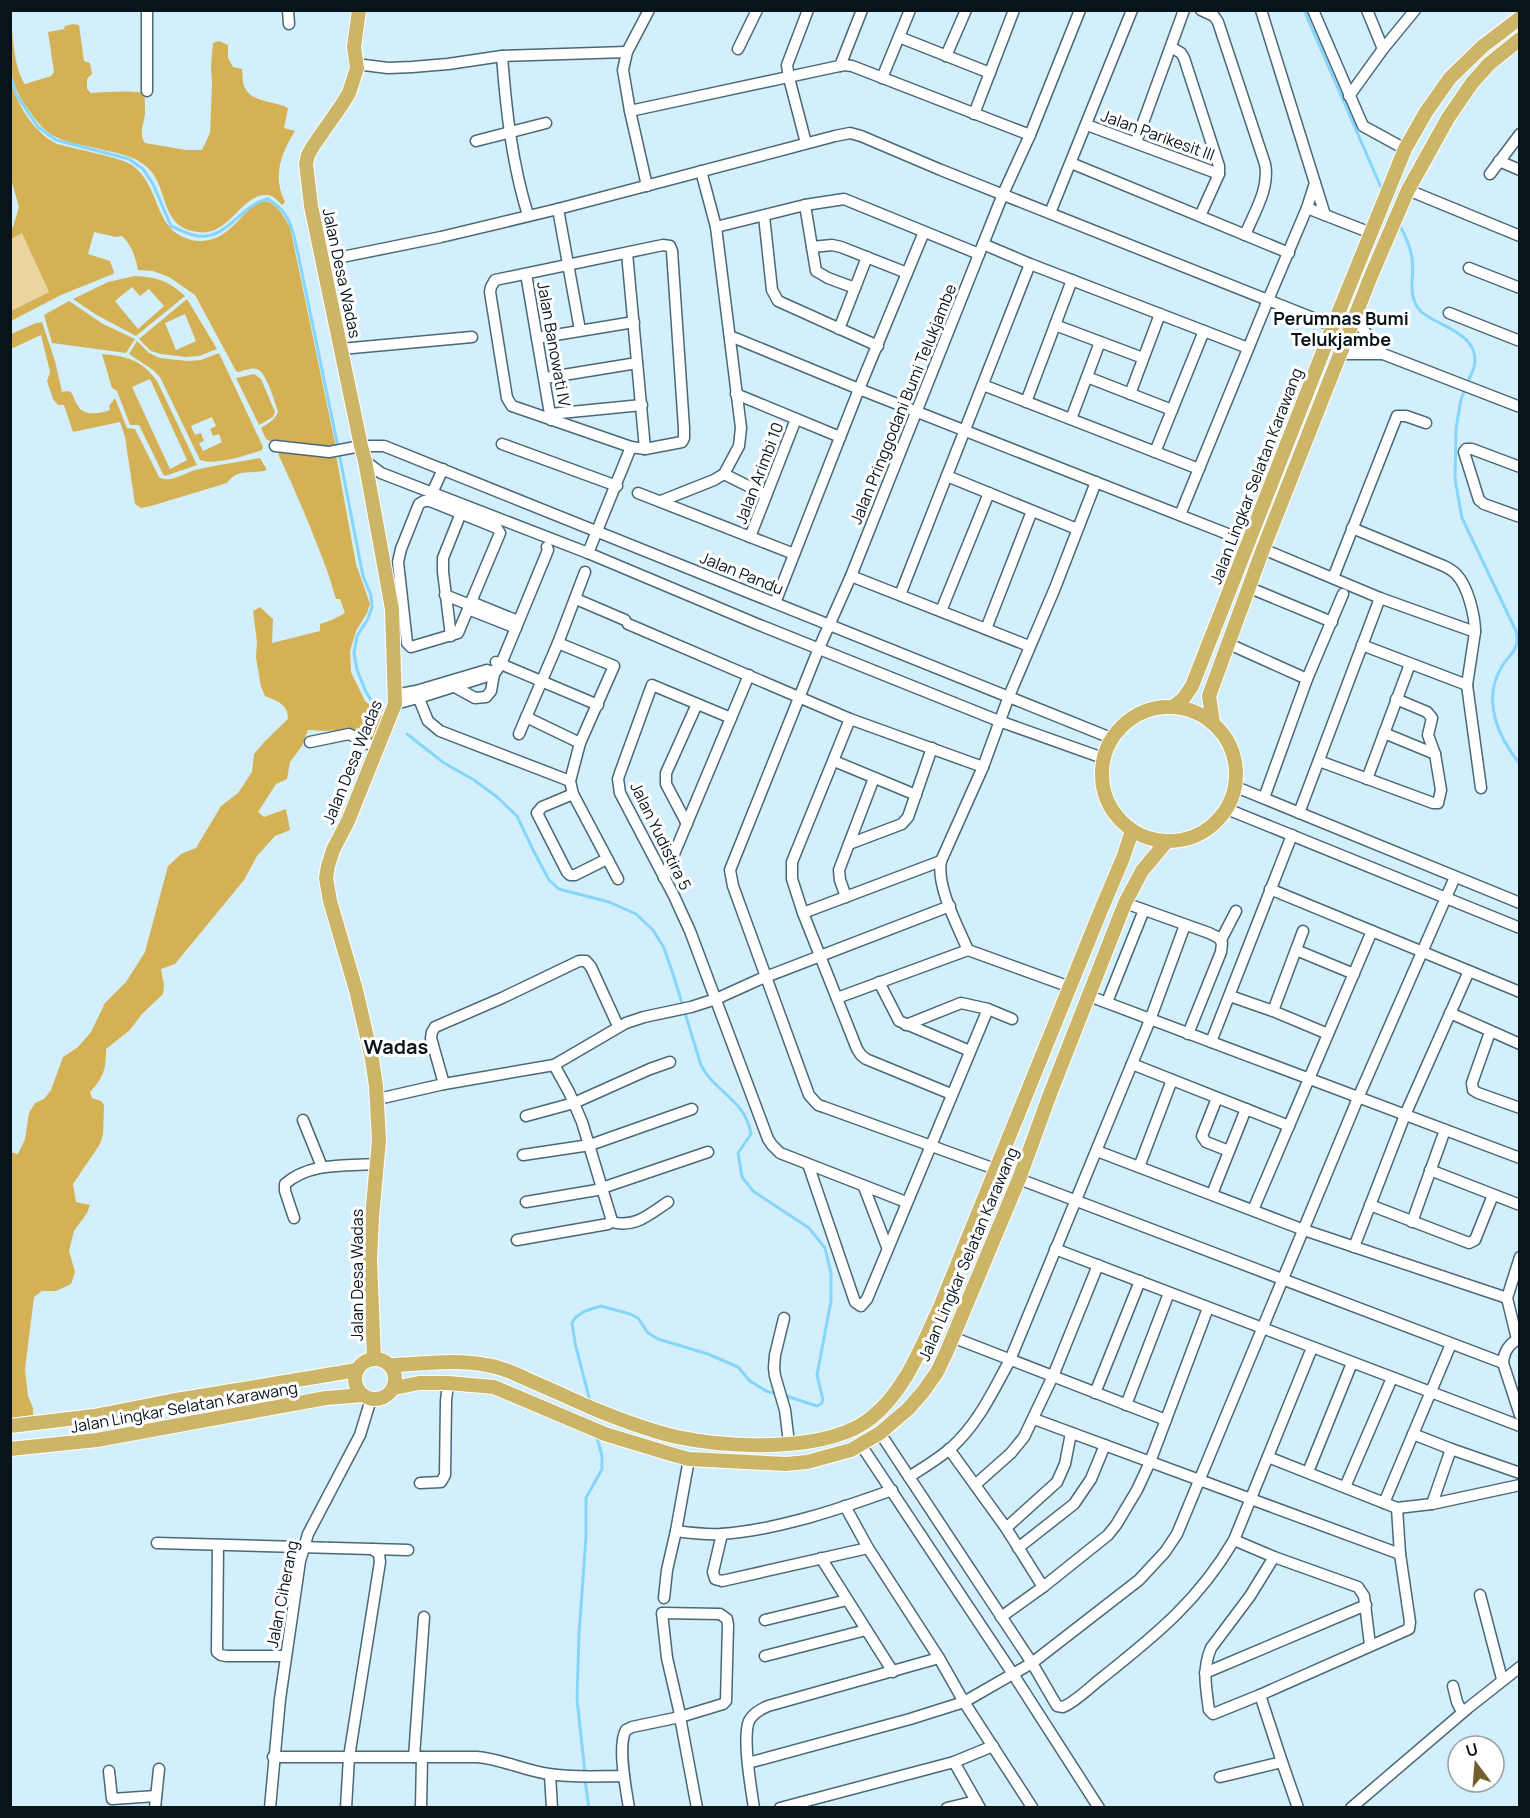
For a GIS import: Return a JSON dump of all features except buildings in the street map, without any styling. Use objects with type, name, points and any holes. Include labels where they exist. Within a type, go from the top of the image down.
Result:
[{"type":"main road","name":"Jalan Desa Wadas","points":[[358,10],[354,47],[357,68],[349,93],[308,155],[306,164],[322,261],[365,461],[392,609],[395,700],[348,821],[333,850],[326,878],[330,901],[356,990],[372,1059],[378,1099],[379,1129],[370,1261],[374,1358]]},
{"type":"main road","name":"Jalan Lingkar Selatan Karawang","points":[[1174,706],[1183,699],[1192,686],[1333,326],[1406,149],[1426,112],[1450,78],[1483,46],[1520,18]]},
{"type":"main road","name":"Jalan Lingkar Selatan Karawang","points":[[1213,723],[1209,696],[1263,549],[1354,318],[1408,190],[1448,118],[1472,83],[1489,64],[1520,39]]},
{"type":"main road","points":[[1174,706],[1193,710],[1224,733],[1233,750],[1237,768],[1236,787],[1227,808],[1215,824],[1199,834],[1166,842],[1132,831],[1117,817],[1106,799],[1101,779],[1102,758],[1111,738],[1128,720],[1149,709],[1174,706]]},
{"type":"main road","name":"Jalan Lingkar Selatan Karawang","points":[[390,1365],[443,1362],[488,1365],[509,1371],[633,1424],[677,1437],[720,1443],[769,1444],[812,1441],[843,1434],[871,1418],[883,1407],[913,1365],[940,1307],[1124,858],[1132,831]]},
{"type":"main road","name":"Jalan Lingkar Selatan Karawang","points":[[394,1388],[419,1383],[494,1387],[624,1441],[689,1458],[756,1463],[807,1462],[851,1450],[880,1433],[908,1409],[937,1372],[1019,1179],[1125,903],[1142,871],[1166,842]]},
{"type":"main road","points":[[962,1252],[986,1260]]},
{"type":"main road","points":[[374,1358],[390,1365],[396,1379],[394,1388],[380,1399],[367,1397],[355,1384],[357,1370],[363,1362],[374,1358]]},
{"type":"main road","name":"Jalan Lingkar Selatan Karawang","points":[[10,1426],[94,1416],[357,1370]]},
{"type":"main road","name":"Jalan Lingkar Selatan Karawang","points":[[10,1449],[97,1440],[326,1398],[367,1397]]},
{"type":"street","points":[[147,10],[147,91]]},
{"type":"street","points":[[288,10],[289,24]]},
{"type":"street","points":[[647,186],[623,70],[627,52],[649,10]]},
{"type":"street","points":[[738,50],[757,10]]},
{"type":"street","points":[[806,143],[789,78],[788,61],[808,10]]},
{"type":"street","points":[[840,66],[862,10]]},
{"type":"street","points":[[882,78],[910,10]]},
{"type":"street","points":[[946,56],[966,10]]},
{"type":"street","points":[[974,114],[1014,10]]},
{"type":"street","name":"Jalan Pringgodani Bumi Telukjambe","points":[[995,1169],[818,1105],[814,1101],[809,1095],[766,977],[733,886],[730,870],[819,648],[851,576],[1003,194],[1030,135],[1080,10]]},
{"type":"street","points":[[1050,213],[1132,10]]},
{"type":"street","points":[[1136,142],[1184,10]]},
{"type":"street","points":[[1201,10],[1214,16],[1218,22],[1267,171],[1265,187],[1245,235]]},
{"type":"street","points":[[1261,10],[1325,215]]},
{"type":"street","points":[[1313,10],[1363,126],[1406,149]]},
{"type":"street","points":[[1367,10],[1383,49]]},
{"type":"street","points":[[1349,96],[1415,10]]},
{"type":"street","points":[[899,37],[990,73]]},
{"type":"street","points":[[1171,47],[1181,53],[1184,58],[1218,160],[1219,174],[1200,216]]},
{"type":"street","points":[[357,68],[364,65],[412,68],[502,56],[627,52]]},
{"type":"street","points":[[502,56],[510,132],[528,215]]},
{"type":"street","points":[[630,111],[840,66],[852,66],[1030,135]]},
{"type":"street","points":[[476,141],[546,123]]},
{"type":"street","name":"Jalan Parikesit III","points":[[1087,124],[1219,174]]},
{"type":"street","points":[[322,261],[441,237],[558,209],[850,133],[1333,326]]},
{"type":"street","points":[[1490,174],[1520,134]]},
{"type":"street","points":[[1499,160],[1520,170]]},
{"type":"street","points":[[1071,163],[1289,253]]},
{"type":"street","points":[[660,501],[724,474],[741,441],[716,227],[701,171]]},
{"type":"street","points":[[1180,515],[1289,253],[1315,183]]},
{"type":"street","points":[[1408,190],[1520,236]]},
{"type":"street","points":[[716,227],[806,205],[844,199],[924,232],[1030,264],[1248,348]]},
{"type":"street","points":[[806,205],[816,271],[855,288]]},
{"type":"street","points":[[1307,208],[1371,233]]},
{"type":"street","points":[[558,209],[580,330]]},
{"type":"street","points":[[764,216],[772,291],[775,297],[787,306],[878,346]]},
{"type":"street","points":[[775,603],[859,389],[924,232]]},
{"type":"street","points":[[663,245],[670,246],[684,438],[682,442],[645,449],[631,447],[551,417],[512,406],[507,398],[490,287],[495,280],[568,265],[663,245]]},
{"type":"street","points":[[812,247],[835,245],[907,273]]},
{"type":"street","points":[[627,253],[645,449]]},
{"type":"street","points":[[839,329],[867,257]]},
{"type":"street","points":[[900,595],[1030,264]]},
{"type":"street","points":[[1469,268],[1520,288]]},
{"type":"street","name":"Jalan Banowati IV","points":[[526,274],[551,417]]},
{"type":"street","points":[[1026,402],[1072,280]]},
{"type":"street","points":[[1449,313],[1520,341]]},
{"type":"street","points":[[1130,394],[1160,314]]},
{"type":"street","points":[[1354,318],[1383,354]]},
{"type":"street","points":[[537,338],[634,322]]},
{"type":"street","points":[[1055,325],[1143,358]]},
{"type":"street","points":[[1155,452],[1204,331]]},
{"type":"street","points":[[730,336],[916,412],[1248,542]]},
{"type":"street","points":[[341,349],[472,337]]},
{"type":"street","points":[[1071,419],[1100,342]]},
{"type":"street","points":[[1340,354],[1383,354],[1520,407]]},
{"type":"street","points":[[545,378],[637,363]]},
{"type":"street","points":[[1087,377],[1172,410]]},
{"type":"street","points":[[983,385],[1198,469]]},
{"type":"street","points":[[736,394],[840,437]]},
{"type":"street","points":[[551,417],[642,405]]},
{"type":"street","points":[[1333,578],[1397,416],[1406,416],[1426,423]]},
{"type":"street","name":"Jalan Arimbi 10","points":[[750,537],[796,419]]},
{"type":"street","points":[[502,444],[616,486]]},
{"type":"street","name":"Jalan Pandu","points":[[275,446],[332,452],[361,446],[384,446],[1111,738]]},
{"type":"street","points":[[588,553],[631,447]]},
{"type":"street","points":[[1520,467],[1472,448],[1465,450],[1464,455],[1479,500],[1520,517]]},
{"type":"street","points":[[365,461],[381,473],[588,553],[999,721],[1102,758]]},
{"type":"street","points":[[432,493],[443,469]]},
{"type":"street","points":[[724,474],[766,495]]},
{"type":"street","points":[[947,476],[1077,529]]},
{"type":"street","points":[[968,950],[940,878],[941,861],[983,767],[999,721],[1055,588],[1096,482]]},
{"type":"street","points":[[638,493],[794,554]]},
{"type":"street","points":[[941,611],[989,493]]},
{"type":"street","points":[[421,501],[430,501],[461,513],[497,528],[500,533],[470,605],[458,633],[408,646],[398,562],[421,501]]},
{"type":"street","points":[[986,629],[1032,511]]},
{"type":"street","points":[[451,636],[443,558],[461,513]]},
{"type":"street","points":[[1352,528],[1444,566],[1456,574],[1464,586],[1471,607],[1475,632],[1467,685],[1481,788]]},
{"type":"street","points":[[1263,549],[1380,598],[1475,632]]},
{"type":"street","points":[[457,683],[475,698],[486,697],[491,691],[495,667],[541,557]]},
{"type":"street","points":[[519,734],[576,599],[585,572]]},
{"type":"street","points":[[851,576],[1029,646]]},
{"type":"street","points":[[1250,588],[1332,622]]},
{"type":"street","points":[[1264,798],[1307,679],[1343,594]]},
{"type":"street","points":[[445,595],[514,624]]},
{"type":"street","points":[[1299,813],[1380,598]]},
{"type":"street","points":[[576,599],[799,698],[983,767]]},
{"type":"street","points":[[558,643],[614,666],[580,743],[570,781],[573,794],[618,879]]},
{"type":"street","points":[[1229,644],[1307,679]]},
{"type":"street","points":[[1362,645],[1467,685]]},
{"type":"street","points":[[1367,780],[1410,664]]},
{"type":"street","points":[[395,700],[457,683],[495,667],[541,682],[598,705]]},
{"type":"street","points":[[664,878],[749,675]]},
{"type":"street","name":"Jalan Yudistira 5","points":[[697,704],[652,685],[620,773],[618,786],[620,792],[682,913],[772,1145],[780,1153],[906,1202]]},
{"type":"street","points":[[417,695],[428,722],[440,731],[570,781]]},
{"type":"street","points":[[1319,761],[1436,804],[1440,800],[1441,790],[1435,754],[1428,735],[1431,718],[1420,709],[1396,699]]},
{"type":"street","points":[[687,824],[666,784],[666,773],[697,704],[731,718]]},
{"type":"street","points":[[526,717],[580,743]]},
{"type":"street","points":[[850,719],[792,862],[792,879],[803,913],[861,1055],[951,1094]]},
{"type":"street","points":[[1384,733],[1435,754]]},
{"type":"street","points":[[310,742],[349,734],[377,748]]},
{"type":"street","points":[[849,844],[902,825],[908,817],[932,748]]},
{"type":"street","points":[[834,761],[916,795]]},
{"type":"street","points":[[846,897],[839,870],[874,778]]},
{"type":"street","points":[[1236,787],[1520,903]]},
{"type":"street","points":[[573,794],[542,807],[537,813],[567,872],[575,875],[607,859]]},
{"type":"street","points":[[1227,808],[1520,928]]},
{"type":"street","points":[[1211,1042],[1292,835]]},
{"type":"street","points":[[803,913],[941,861]]},
{"type":"street","points":[[748,1763],[964,1702],[1032,1663],[1139,1580],[1165,1552],[1177,1534],[1358,1098],[1455,877]]},
{"type":"street","points":[[1270,889],[1520,992]]},
{"type":"street","points":[[1125,903],[1209,933],[1221,940],[1223,945],[1221,952],[1188,1034]]},
{"type":"street","points":[[378,1099],[444,1084],[554,1065],[618,1026],[716,999],[766,977],[950,906]]},
{"type":"street","points":[[1107,1002],[1144,910]]},
{"type":"street","points":[[1221,940],[1236,911]]},
{"type":"street","points":[[909,1478],[950,1449],[965,1433],[981,1413],[1010,1360],[1150,1020],[1185,925]]},
{"type":"street","points":[[1253,1210],[1372,930]]},
{"type":"street","points":[[1273,1011],[1303,931]]},
{"type":"street","points":[[837,998],[968,950],[1070,987]]},
{"type":"street","points":[[1296,950],[1354,974]]},
{"type":"street","points":[[444,1084],[431,1038],[435,1027],[579,962],[586,962],[591,968],[618,1026]]},
{"type":"street","points":[[1354,1247],[1405,1115],[1469,971]]},
{"type":"street","points":[[879,982],[897,1018],[906,1025],[970,1051]]},
{"type":"street","points":[[1089,996],[1520,1158]]},
{"type":"street","points":[[1230,996],[1328,1034]]},
{"type":"street","points":[[906,1025],[955,1004],[967,1003],[1012,1019]]},
{"type":"street","points":[[808,1164],[855,1302],[859,1306],[862,1305],[867,1299],[988,1009]]},
{"type":"street","points":[[1450,1013],[1520,1044]]},
{"type":"street","points":[[1490,1032],[1472,1088],[1478,1093],[1520,1108]]},
{"type":"street","points":[[526,1116],[574,1103],[670,1062]]},
{"type":"street","points":[[1132,1064],[1289,1126]]},
{"type":"street","points":[[554,1065],[574,1103],[590,1145],[611,1222]]},
{"type":"street","points":[[1139,1167],[1172,1080]]},
{"type":"street","points":[[1217,1098],[1202,1136],[1206,1142],[1229,1151]]},
{"type":"street","points":[[523,1155],[590,1145],[692,1109]]},
{"type":"street","points":[[1212,1194],[1246,1109]]},
{"type":"street","points":[[303,1119],[322,1167]]},
{"type":"street","points":[[1412,1222],[1445,1130]]},
{"type":"street","points":[[1096,1150],[1304,1230],[1507,1298]]},
{"type":"street","points":[[526,1202],[602,1189],[708,1152]]},
{"type":"street","points":[[294,1218],[285,1184],[322,1167],[377,1164]]},
{"type":"street","points":[[1430,1170],[1520,1205]]},
{"type":"street","points":[[1019,1179],[1503,1363]]},
{"type":"street","points":[[864,1186],[887,1247]]},
{"type":"street","points":[[1370,1205],[1471,1243],[1475,1240],[1493,1195]]},
{"type":"street","points":[[517,1240],[611,1222],[622,1225],[634,1223],[668,1202]]},
{"type":"street","points":[[1055,1249],[1520,1426]]},
{"type":"street","points":[[1520,1257],[1507,1298],[1518,1338],[1509,1346],[1503,1363],[1520,1415]]},
{"type":"street","points":[[975,1485],[1018,1445],[1034,1419],[1098,1265]]},
{"type":"street","points":[[1095,1392],[1140,1281]]},
{"type":"street","points":[[1507,1298],[1520,1289]]},
{"type":"street","points":[[1126,1405],[1169,1293]]},
{"type":"street","points":[[1001,1617],[1108,1535],[1128,1506],[1150,1462],[1208,1308]]},
{"type":"street","points":[[784,1318],[774,1363],[775,1376],[785,1410],[789,1443]]},
{"type":"street","points":[[952,1337],[1166,1420]]},
{"type":"street","points":[[1384,1503],[1451,1344]]},
{"type":"street","points":[[880,1433],[1032,1663],[1057,1706],[1066,1706],[1156,1635],[1201,1588],[1222,1560],[1234,1540],[1312,1348]]},
{"type":"street","points":[[1308,1473],[1352,1363]]},
{"type":"street","points":[[1346,1487],[1392,1378]]},
{"type":"street","points":[[420,1483],[441,1482],[446,1475],[448,1383]]},
{"type":"street","name":"Jalan Ciherang","points":[[270,1808],[273,1756],[285,1656],[303,1547],[360,1435],[367,1397]]},
{"type":"street","points":[[1034,1419],[1400,1554]]},
{"type":"street","points":[[1006,1528],[1057,1482],[1065,1464],[1071,1433]]},
{"type":"street","points":[[1413,1434],[1520,1473]]},
{"type":"street","points":[[861,1445],[1099,1808]]},
{"type":"street","points":[[1018,1548],[1074,1503],[1090,1479],[1105,1445]]},
{"type":"street","points":[[950,1449],[1006,1528],[1043,1587]]},
{"type":"street","points":[[1432,1504],[1451,1449]]},
{"type":"street","points":[[1268,1457],[1397,1508],[1432,1504],[1520,1485]]},
{"type":"street","points":[[664,1598],[667,1570],[689,1458]]},
{"type":"street","points":[[676,1531],[722,1534],[766,1527],[845,1506],[892,1490]]},
{"type":"street","points":[[845,1506],[868,1548],[1032,1806]]},
{"type":"street","points":[[1274,1557],[1207,1657],[1204,1673],[1209,1710],[1212,1714],[1410,1628],[1400,1554],[1397,1508]]},
{"type":"street","points":[[722,1534],[713,1572],[715,1579],[727,1581],[868,1548]]},
{"type":"street","points":[[1234,1540],[1274,1557],[1353,1584],[1362,1593],[1370,1645]]},
{"type":"street","points":[[157,1543],[408,1550]]},
{"type":"street","points":[[218,1545],[217,1652],[226,1656],[285,1656]]},
{"type":"street","points":[[346,1808],[349,1757],[380,1562],[379,1554],[372,1549]]},
{"type":"street","points":[[821,1558],[893,1672]]},
{"type":"street","points":[[1480,1594],[1502,1679]]},
{"type":"street","points":[[765,1620],[847,1600]]},
{"type":"street","points":[[1204,1673],[1365,1605]]},
{"type":"street","points":[[629,1808],[624,1776],[623,1740],[626,1730],[680,1717],[723,1704],[726,1701],[728,1625],[727,1619],[720,1614],[662,1613],[667,1658],[680,1717],[697,1808]]},
{"type":"street","points":[[421,1808],[418,1757],[424,1617]]},
{"type":"street","points":[[765,1656],[866,1630]]},
{"type":"street","points":[[754,1808],[748,1763],[747,1729],[750,1718],[758,1711],[768,1706],[939,1658]]},
{"type":"street","points":[[1351,1808],[1462,1712],[1520,1667]]},
{"type":"street","points":[[1453,1686],[1462,1712]]},
{"type":"street","points":[[1260,1695],[1298,1808]]},
{"type":"street","points":[[780,1808],[954,1762],[993,1746]]},
{"type":"street","points":[[273,1756],[488,1758],[550,1775],[624,1776]]},
{"type":"street","points":[[947,1808],[978,1804],[954,1762]]},
{"type":"street","points":[[1220,1777],[1282,1762]]},
{"type":"street","points":[[155,1808],[159,1769]]},
{"type":"street","points":[[109,1771],[112,1798],[156,1796]]},
{"type":"street","points":[[550,1775],[552,1808]]},
{"type":"shaded area","points":[[10,11],[18,69],[25,84],[51,76],[54,72],[48,32],[64,29],[65,26],[73,24],[79,25],[84,61],[90,63],[92,74],[87,79],[87,89],[91,93],[124,91],[144,93],[145,114],[142,132],[145,143],[186,150],[202,150],[210,133],[213,43],[219,41],[228,45],[228,58],[233,67],[242,69],[243,84],[248,93],[288,108],[284,128],[295,131],[280,165],[279,183],[285,202],[282,205],[269,195],[257,197],[225,224],[215,229],[205,232],[182,227],[174,221],[154,175],[147,167],[122,154],[60,139],[48,132],[36,120],[19,96],[14,83],[10,53]]},
{"type":"shaded area","points":[[10,79],[27,116],[48,139],[57,144],[108,156],[132,165],[148,184],[163,216],[177,234],[197,241],[215,238],[223,234],[256,204],[264,201],[272,203],[280,211],[290,227],[336,448],[273,443],[266,439],[261,428],[274,419],[278,411],[264,376],[257,369],[236,371],[195,295],[169,277],[153,271],[138,270],[133,252],[122,236],[116,237],[94,232],[88,254],[110,261],[113,274],[61,295],[11,321],[11,311],[49,292],[22,233],[11,239],[11,228],[19,207],[11,179]]},
{"type":"shaded area","points":[[22,232],[49,292],[11,311],[11,239]]},
{"type":"shaded area","points":[[135,276],[150,277],[168,283],[185,296],[136,336],[73,299],[108,282]],"holes":[[[132,287],[140,296],[149,289],[164,306],[138,329],[115,301]]]},
{"type":"shaded area","points":[[187,299],[217,349],[199,356],[161,354],[151,351],[139,339]],"holes":[[[185,314],[196,341],[176,350],[165,323]]]},
{"type":"shaded area","points":[[69,301],[103,324],[135,339],[126,353],[52,343],[44,315]]},
{"type":"shaded area","points":[[42,322],[62,392],[71,392],[80,409],[92,413],[110,410],[109,406],[115,398],[127,428],[135,429],[159,477],[172,479],[195,470],[260,458],[267,470],[241,473],[227,483],[141,508],[135,504],[125,437],[120,422],[73,432],[64,405],[58,405],[53,399],[47,381],[50,372],[41,335],[11,349],[11,334]]},
{"type":"shaded area","points":[[137,341],[149,353],[160,358],[201,360],[219,353],[263,447],[262,450],[222,461],[200,460],[160,377],[129,354]],"holes":[[[212,417],[216,426],[210,429],[213,436],[219,434],[222,442],[203,451],[199,443],[204,441],[201,433],[195,435],[191,426]]]},
{"type":"shaded area","points":[[102,354],[133,360],[146,368],[157,381],[197,465],[165,476],[139,425],[130,425],[117,391],[112,388]],"holes":[[[150,379],[187,460],[170,469],[132,387]]]},
{"type":"shaded area","points":[[254,374],[261,379],[275,412],[273,417],[259,425],[236,378]]},
{"type":"shaded area","points":[[278,451],[336,455],[356,564],[370,604],[356,631],[350,651],[351,672],[365,701],[384,718],[374,741],[353,729],[308,730],[302,746],[290,762],[287,779],[276,784],[258,812],[264,817],[286,809],[290,830],[275,836],[257,856],[244,880],[175,964],[161,969],[163,994],[141,1015],[130,1030],[106,1049],[103,1072],[90,1092],[92,1098],[101,1101],[104,1105],[103,1134],[100,1144],[73,1184],[76,1202],[90,1205],[74,1231],[69,1251],[75,1272],[71,1284],[56,1291],[42,1291],[34,1297],[25,1369],[33,1415],[11,1418],[10,1152],[18,1154],[25,1139],[29,1113],[35,1103],[44,1099],[51,1090],[63,1057],[78,1047],[91,1032],[105,1003],[126,982],[145,952],[168,866],[181,854],[196,848],[221,806],[238,793],[252,772],[254,754],[288,719],[284,706],[265,696],[261,687],[256,658],[257,642],[253,611],[260,607],[273,619],[272,643],[320,631],[320,624],[345,613],[340,599],[336,599],[317,543]]},
{"type":"waterway","points":[[1304,10],[1383,192]]},
{"type":"waterway","points":[[10,75],[16,94],[38,127],[56,140],[129,159],[143,169],[153,184],[171,226],[193,235],[205,236],[224,229],[249,208],[268,199],[281,209],[291,226],[295,241],[338,447]]},
{"type":"waterway","points":[[1399,224],[1410,250],[1413,265],[1413,296],[1418,308],[1426,316],[1464,338],[1473,350],[1474,367],[1467,384]]},
{"type":"waterway","points":[[1465,390],[1461,399],[1456,429],[1455,479],[1462,518],[1516,631],[1516,647],[1495,680],[1493,706],[1499,730],[1520,764]]},
{"type":"waterway","points":[[339,453],[363,576],[371,595],[372,607],[368,619],[357,636],[354,653],[357,670],[371,700]]},
{"type":"waterway","points":[[407,734],[444,763],[474,780],[497,797],[517,816],[549,880],[559,889],[609,902],[636,914],[653,930],[664,948],[701,1065],[736,1104],[748,1122],[751,1134],[738,1153],[742,1177],[753,1191],[809,1228],[825,1248],[831,1273],[831,1301],[817,1375],[823,1400],[817,1406],[783,1395]]},
{"type":"waterway","points":[[590,1401],[572,1323],[585,1311],[601,1306],[638,1318],[648,1333],[658,1339],[708,1354],[738,1367],[750,1381],[776,1394]]},
{"type":"waterway","points":[[585,1773],[577,1699],[579,1634],[586,1537],[586,1498],[602,1469],[602,1456],[596,1434]]},
{"type":"waterway","points":[[585,1780],[589,1808]]},
{"type":"district","name":"Perumnas Bumi Telukjambe","points":[[1341,328]]},
{"type":"district","name":"Wadas","points":[[396,1046]]}]
